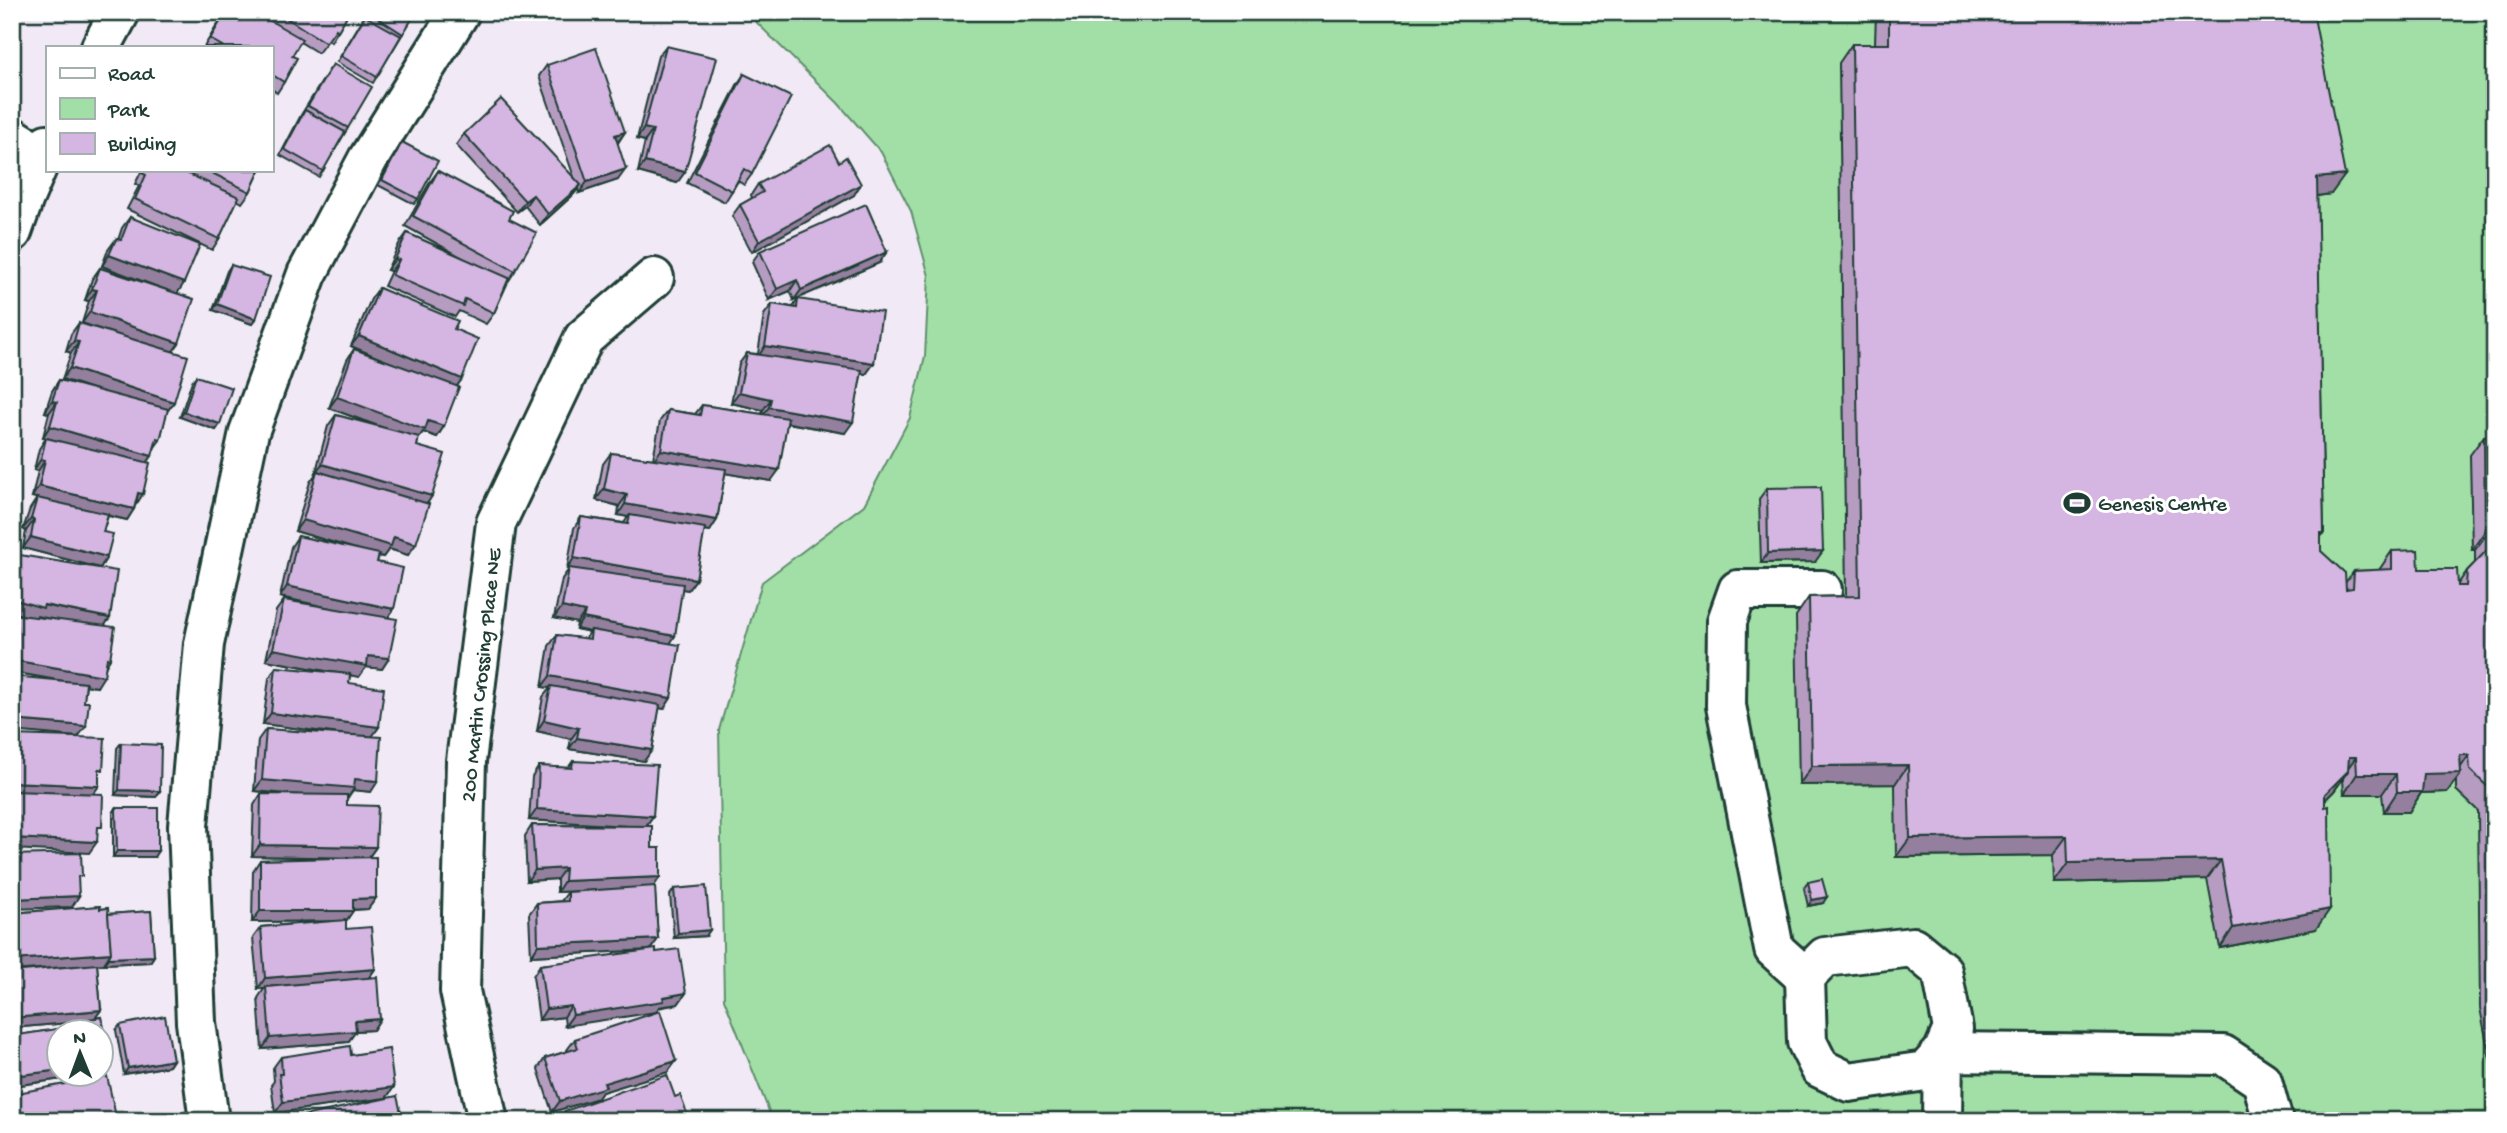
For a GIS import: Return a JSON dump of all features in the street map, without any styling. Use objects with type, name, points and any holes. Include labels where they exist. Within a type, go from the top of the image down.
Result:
[{"type":"street","points":[[102,46],[120,12]]},
{"type":"street","points":[[209,1121],[196,1022],[188,826],[204,644],[249,432],[307,274],[368,159],[460,12]]},
{"type":"street","points":[[12,232],[34,145]]},
{"type":"street","name":"200 Martin Crossing Place NE","points":[[488,1121],[460,991],[466,761],[496,523],[584,338],[654,278]]},
{"type":"street","points":[[1805,977],[1825,957],[1913,947],[1942,971],[1953,1029],[1943,1052],[1926,1071],[1849,1082],[1820,1068],[1807,1042],[1805,977],[1774,949],[1726,706],[1727,621],[1738,590],[1822,590]]},
{"type":"street","points":[[1942,1121],[1943,1052]]},
{"type":"street","points":[[1943,1052],[2223,1055],[2263,1081],[2273,1121]]},
{"type":"green space","points":[[746,12],[2495,12],[2495,1121],[773,1121],[724,999],[719,730],[762,582],[864,505],[910,418],[925,356],[929,276],[911,211],[881,152],[838,103]]},
{"type":"building","points":[[226,12],[255,12],[302,39],[292,56],[297,58],[284,82],[273,75],[273,46],[222,46],[210,39]]},
{"type":"building","points":[[277,12],[349,12],[338,31],[336,29],[326,43]]},
{"type":"building","points":[[369,12],[416,12],[403,34]]},
{"type":"building","name":"Genesis Centre","points":[[1889,12],[2313,12],[2345,175],[2317,178],[2324,533],[2321,533],[2321,551],[2345,573],[2346,589],[2353,588],[2354,571],[2392,569],[2392,551],[2418,550],[2419,569],[2457,569],[2458,586],[2466,586],[2467,571],[2489,548],[2489,531],[2485,531],[2484,436],[2495,435],[2495,991],[2492,791],[2470,770],[2469,755],[2460,755],[2461,773],[2424,774],[2422,792],[2397,792],[2396,774],[2357,774],[2356,757],[2349,757],[2348,771],[2325,794],[2325,807],[2329,806],[2330,909],[2233,928],[2221,860],[2068,863],[2067,836],[1910,838],[1908,765],[1812,766],[1809,597],[1860,596],[1852,44],[1889,44]]},
{"type":"building","points":[[365,16],[401,36],[377,77],[341,56]]},
{"type":"building","points":[[666,46],[717,58],[685,172],[645,162],[653,130],[644,128]]},
{"type":"building","points":[[596,48],[625,132],[615,135],[626,169],[587,182],[547,65]]},
{"type":"building","points":[[333,64],[372,87],[348,128],[308,106]]},
{"type":"building","points":[[744,74],[791,97],[752,174],[744,169],[732,191],[695,172]]},
{"type":"building","points":[[501,99],[581,185],[548,214],[533,195],[525,201],[464,134]]},
{"type":"building","points":[[305,110],[345,132],[323,171],[284,149]]},
{"type":"building","points":[[402,142],[438,161],[418,199],[382,180]]},
{"type":"building","points":[[830,145],[839,162],[846,157],[861,184],[759,241],[740,205],[763,192],[758,184]]},
{"type":"building","points":[[438,171],[513,211],[509,219],[537,233],[515,271],[413,216]]},
{"type":"building","points":[[184,172],[239,197],[219,239],[135,199],[146,175],[142,173]]},
{"type":"building","points":[[210,172],[259,172],[250,192]]},
{"type":"building","points":[[866,204],[887,252],[801,290],[797,280],[777,289],[760,251]]},
{"type":"building","points":[[130,217],[200,245],[184,283],[109,255],[116,239],[121,240]]},
{"type":"building","points":[[407,233],[509,278],[494,313],[465,299],[463,306],[392,275],[399,260],[395,259]]},
{"type":"building","points":[[231,265],[270,277],[256,319],[217,304]]},
{"type":"building","points":[[100,268],[194,299],[179,343],[90,312],[97,290],[92,289]]},
{"type":"building","points":[[379,288],[458,321],[454,329],[478,339],[462,379],[359,336]]},
{"type":"building","points":[[798,299],[882,312],[874,363],[765,346],[772,304],[797,308]]},
{"type":"building","points":[[79,323],[188,356],[174,402],[70,368],[79,342],[74,341]]},
{"type":"building","points":[[354,349],[459,387],[444,426],[428,421],[425,430],[337,397]]},
{"type":"building","points":[[747,353],[862,370],[853,422],[769,407],[771,399],[739,392]]},
{"type":"building","points":[[196,376],[232,388],[220,424],[184,412]]},
{"type":"building","points":[[59,380],[168,409],[160,440],[157,438],[152,456],[50,426],[57,402],[52,401]]},
{"type":"building","points":[[702,405],[788,418],[779,470],[661,450],[668,410],[700,415]]},
{"type":"building","points":[[336,415],[419,437],[417,446],[445,454],[432,496],[322,464]]},
{"type":"building","points":[[46,438],[150,463],[143,494],[138,493],[134,509],[39,486],[45,460],[41,459]]},
{"type":"building","points":[[611,453],[726,469],[717,520],[625,504],[627,495],[604,489]]},
{"type":"building","points":[[317,471],[429,504],[416,544],[394,537],[391,546],[303,520]]},
{"type":"building","points":[[1821,487],[1823,551],[1768,553],[1767,488]]},
{"type":"building","points":[[37,498],[108,514],[103,532],[113,534],[107,557],[31,537],[34,520],[31,519]]},
{"type":"building","points":[[630,515],[705,528],[696,579],[574,558],[581,517],[628,524]]},
{"type":"building","points":[[298,536],[379,554],[377,562],[403,568],[394,609],[287,586]]},
{"type":"building","points":[[20,555],[117,571],[110,618],[44,605],[43,608],[16,600],[20,576],[16,574]]},
{"type":"building","points":[[569,568],[683,584],[675,636],[583,618],[585,612],[562,607]]},
{"type":"building","points":[[284,600],[397,619],[389,658],[368,656],[367,666],[273,649]]},
{"type":"building","points":[[12,614],[115,627],[110,659],[107,658],[104,676],[12,660]]},
{"type":"building","points":[[591,630],[680,645],[671,698],[550,676],[557,635],[590,639]]},
{"type":"building","points":[[276,667],[350,674],[349,683],[384,688],[379,727],[271,713]]},
{"type":"building","points":[[12,676],[86,683],[84,702],[89,702],[86,726],[12,720]]},
{"type":"building","points":[[551,686],[660,705],[652,750],[577,738],[579,728],[544,720]]},
{"type":"building","points":[[266,729],[381,737],[378,781],[355,779],[354,788],[262,780]]},
{"type":"building","points":[[12,735],[105,738],[103,770],[99,769],[99,786],[12,782]]},
{"type":"building","points":[[121,743],[161,745],[160,791],[119,790]]},
{"type":"building","points":[[573,761],[657,765],[653,816],[537,809],[539,766],[572,768]]},
{"type":"building","points":[[12,791],[103,794],[102,827],[98,827],[97,842],[12,838]]},
{"type":"building","points":[[261,794],[347,795],[347,805],[378,806],[376,847],[260,845]]},
{"type":"building","points":[[116,808],[158,808],[158,851],[117,851]]},
{"type":"building","points":[[532,825],[652,826],[652,848],[660,848],[660,877],[564,881],[565,868],[535,870]]},
{"type":"building","points":[[81,853],[79,896],[12,899],[12,855]]},
{"type":"building","points":[[376,857],[376,898],[353,899],[353,911],[260,911],[260,860]]},
{"type":"building","points":[[1822,879],[1827,897],[1812,900],[1808,882]]},
{"type":"building","points":[[655,886],[658,939],[538,945],[537,903],[568,901],[568,892]]},
{"type":"building","points":[[706,886],[710,930],[678,933],[674,889]]},
{"type":"building","points":[[100,906],[100,909],[108,908],[111,953],[12,960],[12,913]]},
{"type":"building","points":[[151,911],[154,956],[108,958],[111,953],[108,914]]},
{"type":"building","points":[[346,920],[346,929],[371,927],[375,969],[265,978],[261,927]]},
{"type":"building","points":[[656,949],[656,952],[679,949],[686,993],[663,997],[664,1001],[573,1015],[571,1006],[546,1009],[540,965]]},
{"type":"building","points":[[97,964],[101,1010],[12,1018],[12,972]]},
{"type":"building","points":[[377,977],[380,1019],[355,1021],[356,1031],[270,1038],[266,987]]},
{"type":"building","points":[[660,1011],[676,1061],[604,1083],[606,1087],[560,1101],[545,1058],[578,1048],[575,1039]]},
{"type":"building","points":[[165,1016],[173,1060],[128,1068],[120,1025]]},
{"type":"building","points":[[46,1031],[46,1072],[21,1075],[12,1036]]},
{"type":"building","points":[[350,1046],[351,1055],[389,1049],[394,1087],[283,1102],[279,1074],[282,1074],[281,1057]]},
{"type":"building","points":[[667,1075],[675,1097],[680,1095],[690,1121],[569,1121],[565,1111]]},
{"type":"building","points":[[46,1088],[110,1088],[117,1121],[19,1121],[18,1113],[14,1113],[12,1094]]},
{"type":"building","points":[[397,1096],[403,1121],[284,1120]]},
{"type":"place","name":"Genesis Centre","points":[[2077,503]]}]
